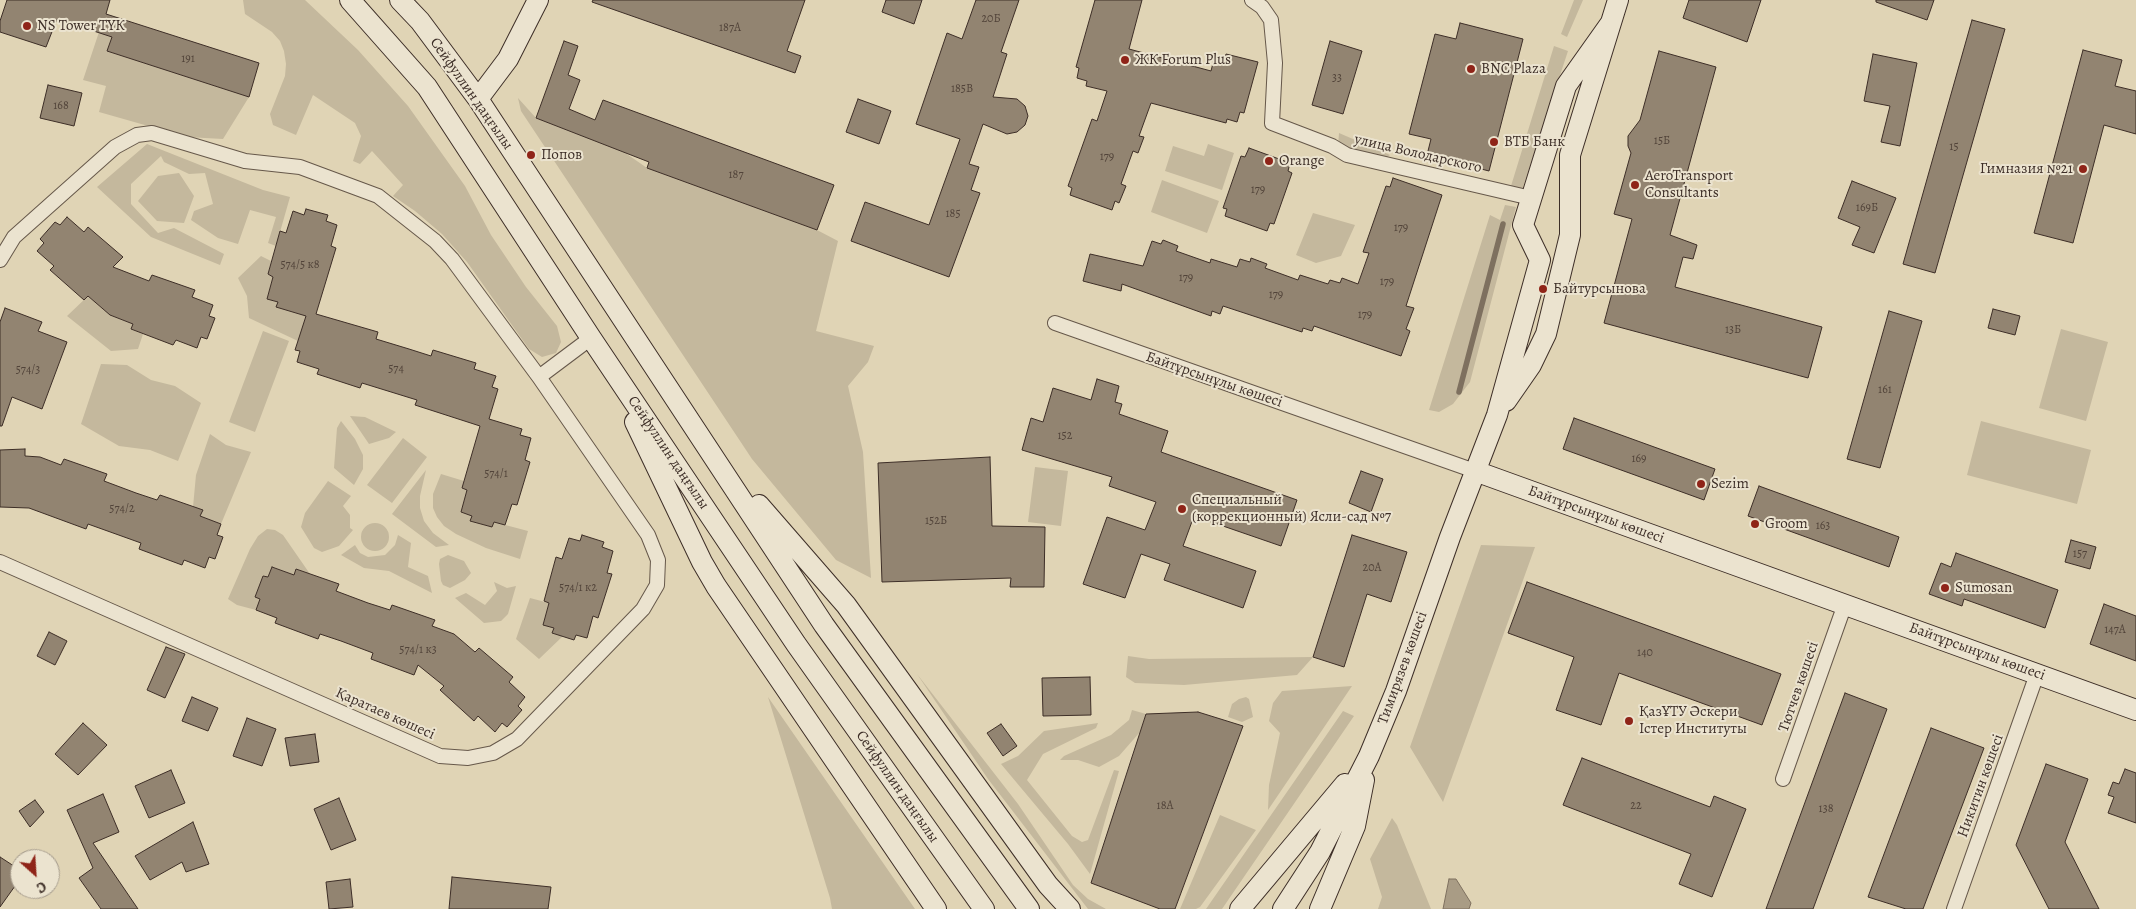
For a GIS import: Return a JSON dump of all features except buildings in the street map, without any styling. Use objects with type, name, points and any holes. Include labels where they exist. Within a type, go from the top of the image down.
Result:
[{"type":"main road","name":"Сейфуллин даңғылы","points":[[350,0],[427,87],[605,360],[796,644],[984,909]]},
{"type":"main road","name":"Сейфуллин даңғылы","points":[[400,0],[420,21],[478,99],[824,625],[1029,909]]},
{"type":"main road","points":[[478,99],[508,59],[538,0]]},
{"type":"main road","name":"Тимирязев көшесі","points":[[1497,415],[1531,365],[1546,334],[1570,235],[1570,155],[1618,0]]},
{"type":"main road","name":"Тимирязев көшесі","points":[[1283,909],[1320,852],[1369,756],[1396,691],[1497,415],[1540,260],[1523,225],[1566,86],[1610,24]]},
{"type":"main road","points":[[605,360],[702,562],[716,586],[936,909]]},
{"type":"main road","points":[[710,450],[846,605],[1048,885],[1070,909]]},
{"type":"main road","name":"Байтұрсынұлы көшесі","points":[[1475,471],[2136,710]]},
{"type":"main road","points":[[1240,909],[1369,756]]},
{"type":"main road","points":[[1320,909],[1355,826],[1369,756]]},
{"type":"street","name":"улица Володарского","points":[[1252,0],[1262,6],[1270,20],[1275,62],[1272,123],[1332,146],[1347,155],[1531,198]]},
{"type":"street","name":"Қаратаев көшесі","points":[[0,260],[14,237],[115,147],[137,135],[152,133],[245,161],[300,167],[378,196],[444,250],[539,377],[648,535],[658,560],[656,585],[643,609],[517,739],[492,753],[468,758],[440,756],[0,562]]},
{"type":"street","name":"Байтұрсынұлы көшесі","points":[[1055,323],[1475,471]]},
{"type":"street","points":[[539,377],[559,365],[591,338]]},
{"type":"street","name":"Тютчев көшесі","points":[[1783,780],[1845,604]]},
{"type":"street","name":"Никитин көшесі","points":[[1954,909],[2037,674]]},
{"type":"shaded area","points":[[243,0],[305,0],[358,50],[408,106],[465,186],[491,235],[526,287],[557,326],[561,342],[556,353],[542,357],[529,349],[467,262],[442,234],[415,211],[393,196],[403,185],[372,151],[360,164],[353,161],[361,136],[355,123],[313,95],[296,135],[273,125],[270,114],[285,76],[284,51],[280,41],[272,32],[245,14]]},
{"type":"shaded area","points":[[1574,0],[1583,0],[1567,37],[1561,34]]},
{"type":"shaded area","points":[[105,14],[118,18],[107,51],[249,97],[223,139],[187,137],[99,112],[106,86],[83,80]]},
{"type":"shaded area","points":[[1554,46],[1568,51],[1522,190],[1511,186]]},
{"type":"shaded area","points":[[518,98],[536,118],[624,152],[647,168],[817,230],[838,241],[816,331],[874,346],[868,362],[848,386],[863,452],[871,578],[836,560],[752,459],[521,111]]},
{"type":"shaded area","points":[[1339,133],[1390,155],[1383,160],[1338,147]]},
{"type":"shaded area","points":[[147,144],[263,190],[290,197],[276,246],[268,243],[276,217],[250,210],[238,244],[218,238],[191,220],[194,211],[213,204],[205,173],[189,174],[164,162],[161,156],[131,184],[131,204],[158,233],[174,228],[224,254],[220,265],[151,237],[97,187]]},
{"type":"shaded area","points":[[1208,144],[1234,153],[1222,190],[1165,171],[1173,146],[1204,156]]},
{"type":"shaded area","points":[[179,173],[194,196],[184,223],[157,221],[138,201],[158,176]]},
{"type":"shaded area","points":[[1162,180],[1219,201],[1207,233],[1151,212]]},
{"type":"shaded area","points":[[1505,205],[1516,207],[1470,382],[1453,404],[1439,412],[1429,410],[1490,215],[1500,220]]},
{"type":"shaded area","points":[[1313,213],[1355,225],[1341,256],[1316,263],[1296,255]]},
{"type":"shaded area","points":[[261,256],[271,261],[268,274],[273,277],[267,299],[278,302],[277,307],[298,313],[311,312],[298,341],[249,318],[247,296],[238,278]]},
{"type":"shaded area","points":[[88,296],[105,311],[116,305],[112,316],[133,324],[131,329],[143,334],[138,349],[111,351],[67,316]]},
{"type":"shaded area","points":[[2061,329],[2108,342],[2086,421],[2039,408]]},
{"type":"shaded area","points":[[263,331],[289,341],[255,432],[229,422]]},
{"type":"shaded area","points":[[101,364],[127,365],[151,380],[175,386],[201,403],[178,461],[150,450],[119,446],[81,424]]},
{"type":"shaded area","points":[[350,416],[365,417],[396,432],[389,438],[369,444]]},
{"type":"shaded area","points":[[341,421],[355,439],[363,455],[363,469],[354,485],[334,468],[337,428]]},
{"type":"shaded area","points":[[1981,421],[2091,450],[2077,504],[1967,475]]},
{"type":"shaded area","points":[[210,434],[226,445],[251,452],[221,524],[200,516],[202,510],[193,507],[196,475]]},
{"type":"shaded area","points":[[403,438],[427,457],[392,503],[367,485]]},
{"type":"shaded area","points":[[1035,467],[1068,471],[1061,526],[1028,522]]},
{"type":"shaded area","points":[[426,470],[420,496],[420,508],[424,521],[433,533],[449,545],[436,547],[392,514]]},
{"type":"shaded area","points":[[441,474],[464,481],[462,488],[467,491],[461,512],[472,516],[471,521],[492,527],[494,522],[528,531],[520,559],[486,548],[456,534],[444,526],[433,508],[433,494]]},
{"type":"shaded area","points":[[328,481],[351,496],[343,506],[350,515],[350,528],[353,530],[339,546],[322,552],[314,548],[301,527],[305,513]]},
{"type":"shaded area","points":[[375,523],[385,527],[389,537],[385,547],[375,551],[365,547],[361,537],[365,527]]},
{"type":"shaded area","points":[[267,529],[275,530],[283,535],[310,574],[296,569],[294,575],[273,567],[268,577],[263,576],[255,597],[260,599],[256,610],[237,605],[228,599],[250,549],[258,536]]},
{"type":"shaded area","points":[[398,535],[411,543],[408,567],[428,576],[432,593],[389,571],[364,568],[341,555],[355,545],[360,553],[368,557],[385,555],[395,545]]},
{"type":"shaded area","points":[[1481,545],[1535,547],[1443,802],[1410,747]]},
{"type":"shaded area","points":[[448,555],[464,561],[471,573],[465,580],[450,588],[443,585],[441,581],[439,564],[440,559]]},
{"type":"shaded area","points":[[494,582],[507,588],[516,586],[508,614],[501,621],[484,623],[455,598],[466,593],[485,605],[497,591]]},
{"type":"shaded area","points":[[530,598],[549,603],[543,624],[554,628],[552,633],[563,636],[539,659],[516,639]]},
{"type":"shaded area","points":[[1128,656],[1149,659],[1313,657],[1297,675],[1184,685],[1135,683],[1126,677]]},
{"type":"shaded area","points":[[917,674],[1018,804],[1073,885],[1088,899],[1106,909],[1088,909],[988,779]]},
{"type":"shaded area","points":[[1352,686],[1268,810],[1269,785],[1280,733],[1269,721],[1273,703],[1282,691]]},
{"type":"shaded area","points":[[768,697],[915,909],[832,909]]},
{"type":"shaded area","points":[[1246,697],[1249,699],[1253,717],[1242,722],[1228,717],[1232,704]]},
{"type":"shaded area","points":[[1132,710],[1146,714],[1140,732],[1119,756],[1099,767],[1078,760],[1060,760],[1064,756],[1111,735],[1129,720]]},
{"type":"shaded area","points":[[1343,711],[1354,716],[1222,909],[1206,909]]},
{"type":"shaded area","points":[[1098,723],[1096,728],[1043,754],[1027,780],[1072,836],[1082,842],[1088,840],[1114,770],[1119,771],[1090,874],[1068,844],[1001,764],[1018,756],[1044,731]]},
{"type":"shaded area","points":[[1220,815],[1256,830],[1200,907],[1196,909],[1180,909]]},
{"type":"shaded area","points":[[1392,818],[1397,825],[1431,909],[1378,909],[1382,897],[1370,859]]},
{"type":"shaded area","points":[[1449,879],[1456,879],[1471,903],[1469,909],[1443,909]]},
{"type":"waterway","points":[[1459,392],[1503,224]]},
{"type":"place","name":"NS Tower ТҮК","points":[[27,26]]},
{"type":"place","name":"ЖК Forum Plus","points":[[1125,60]]},
{"type":"place","name":"BNC Plaza","points":[[1471,69]]},
{"type":"place","name":"ВТБ Банк","points":[[1494,142]]},
{"type":"place","name":"Попов","points":[[531,155]]},
{"type":"place","name":"Orange","points":[[1269,161]]},
{"type":"place","name":"Гимназия №21","points":[[2083,169]]},
{"type":"place","name":"AeroTransport Consultants","points":[[1635,185]]},
{"type":"place","name":"Байтурсынова","points":[[1543,289]]},
{"type":"place","name":"Sezim","points":[[1701,484]]},
{"type":"place","name":"Специальный (коррекционный) Ясли-сад №7","points":[[1182,509]]},
{"type":"place","name":"Groom","points":[[1755,524]]},
{"type":"place","name":"Sumosan","points":[[1945,588]]},
{"type":"place","name":"ҚазҰТУ Әскери Істер Институты","points":[[1629,721]]}]
